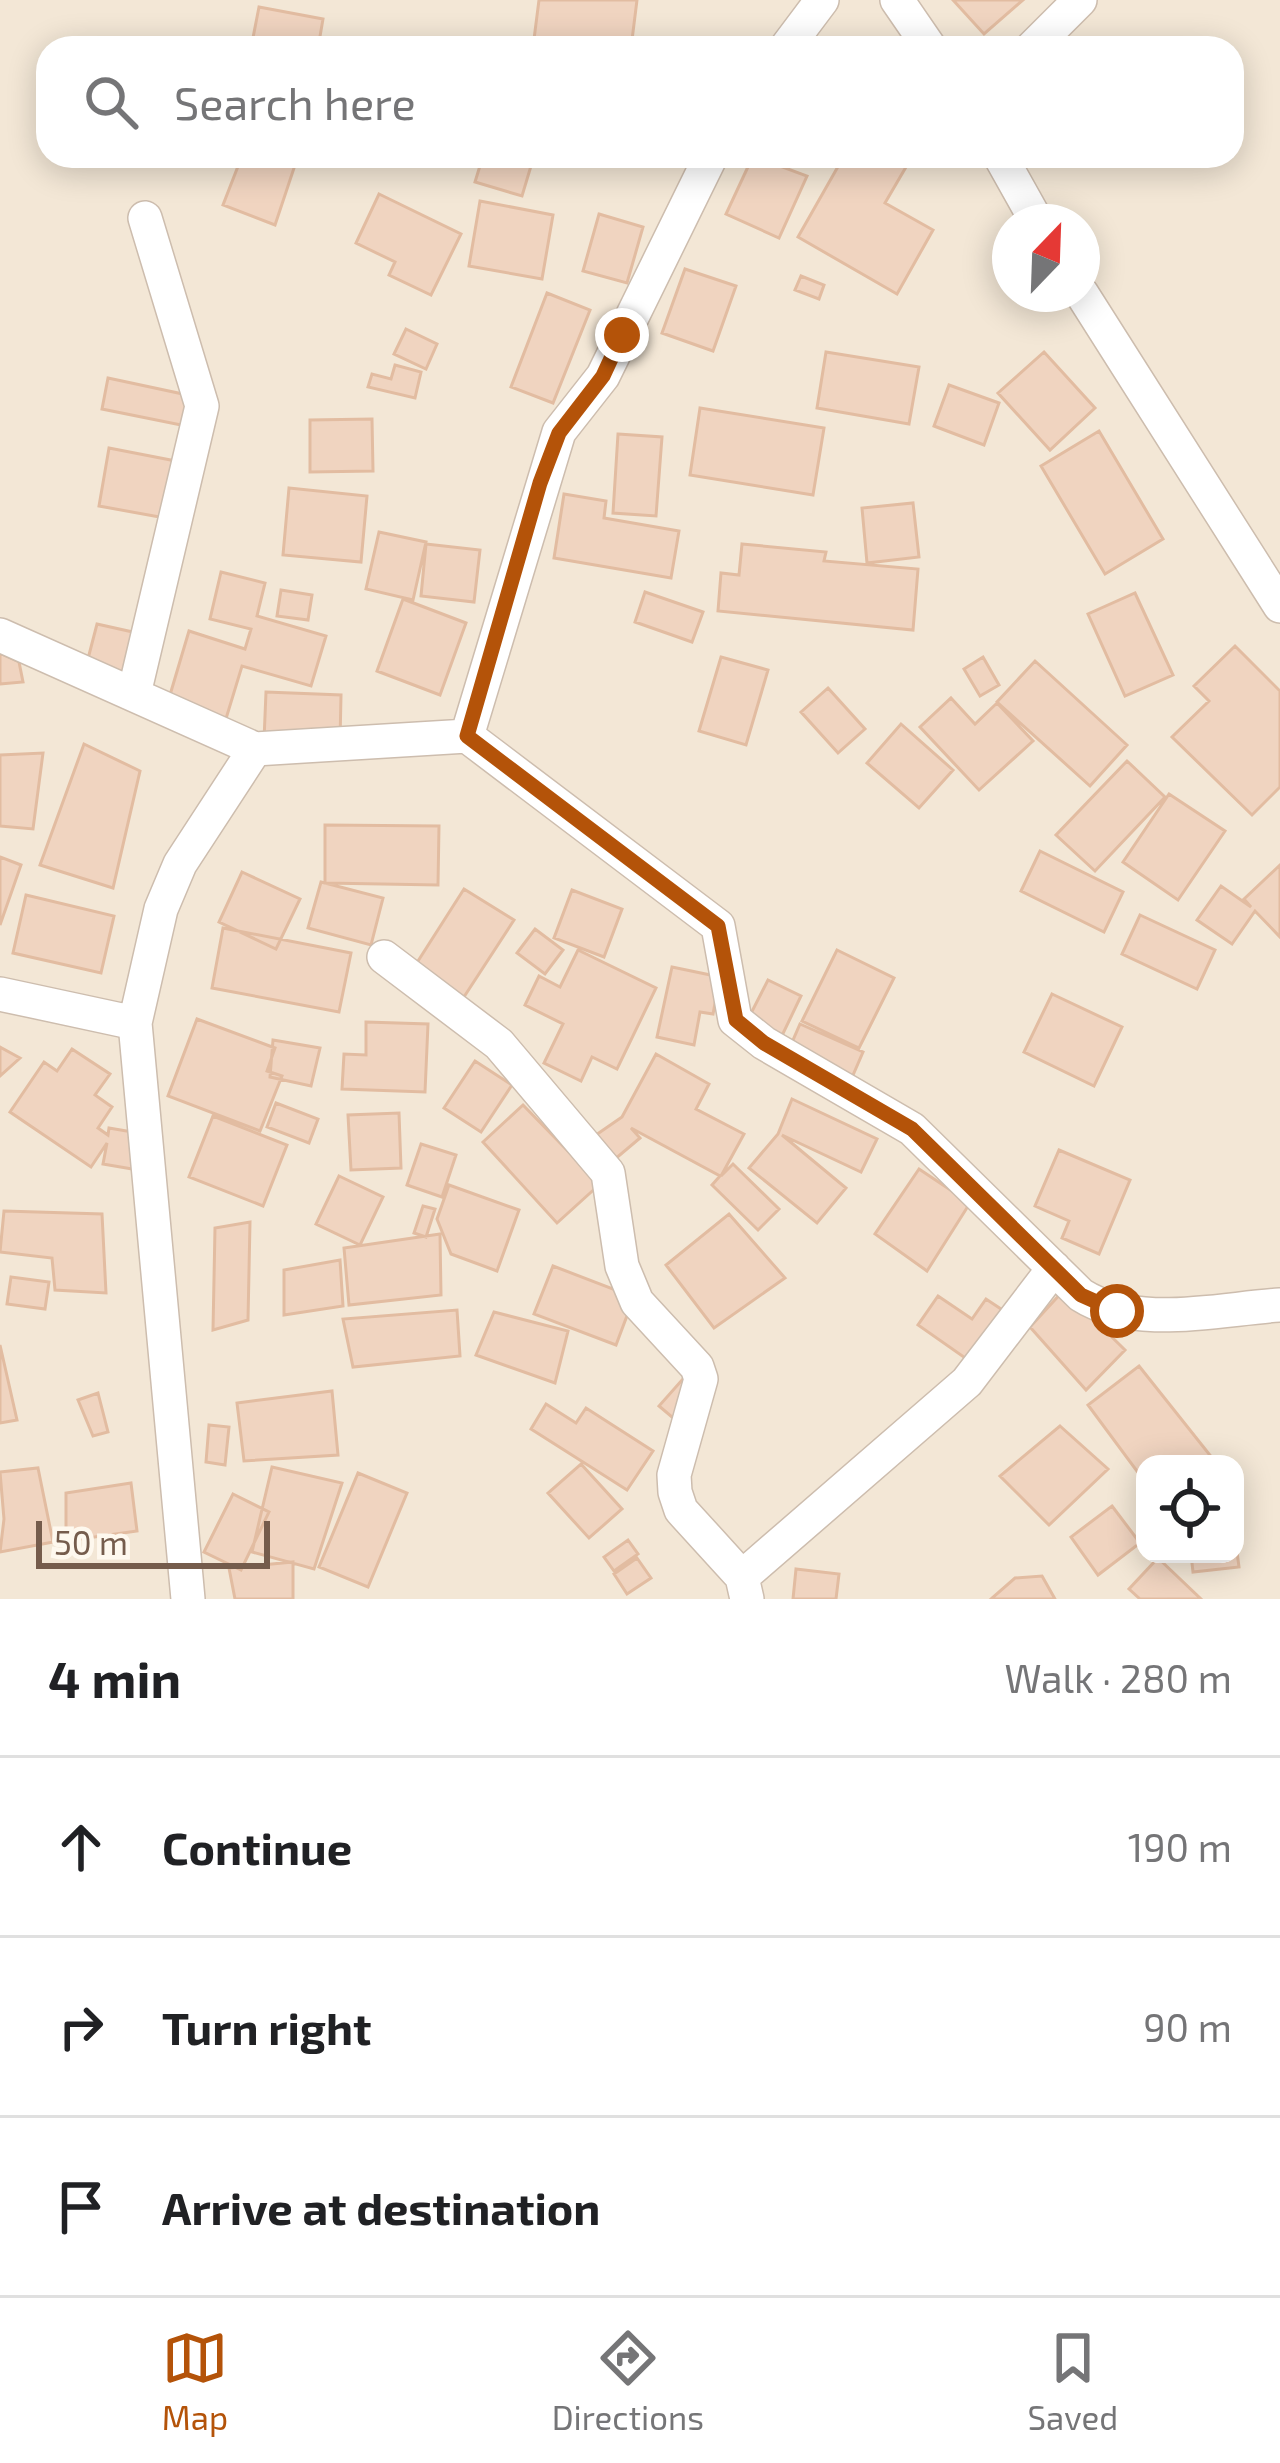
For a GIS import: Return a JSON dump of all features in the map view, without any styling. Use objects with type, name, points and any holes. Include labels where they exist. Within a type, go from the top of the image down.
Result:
[{"type":"street","points":[[795,36],[822,0]]},
{"type":"street","points":[[896,0],[922,36]]},
{"type":"street","points":[[1044,36],[1080,0]]},
{"type":"street","points":[[467,736],[559,433],[603,376],[704,168]]},
{"type":"street","points":[[1007,168],[1027,204]]},
{"type":"street","points":[[134,694],[202,406],[145,218]]},
{"type":"street","points":[[1093,312],[1280,606]]},
{"type":"street","points":[[0,635],[255,748],[467,736],[718,926],[736,1020],[764,1043],[912,1129],[1081,1295],[1117,1311],[1146,1314],[1280,1305]]},
{"type":"street","points":[[188,1599],[135,1023],[160,909],[180,864],[255,748]]},
{"type":"street","points":[[384,957],[499,1044],[608,1173],[622,1266],[637,1302],[698,1367],[701,1379],[674,1475],[681,1510],[744,1588],[967,1382],[1054,1268]]},
{"type":"street","points":[[0,994],[135,1023]]},
{"type":"shaded area","points":[[0,0],[1280,0],[1280,1599],[0,1599]]},
{"type":"building","points":[[539,0],[637,0],[632,36],[534,36]]},
{"type":"building","points":[[953,0],[1023,0],[984,34]]},
{"type":"building","points":[[259,7],[323,19],[320,36],[253,36]]},
{"type":"building","points":[[237,168],[294,168],[275,225],[223,205]]},
{"type":"building","points":[[479,168],[530,168],[522,196],[475,182]]},
{"type":"building","points":[[747,168],[785,168],[807,176],[779,238],[726,214]]},
{"type":"building","points":[[837,168],[905,168],[885,203],[933,230],[897,294],[798,237]]},
{"type":"building","points":[[379,194],[461,234],[431,295],[389,275],[395,262],[356,243]]},
{"type":"building","points":[[480,201],[553,215],[542,279],[469,266]]},
{"type":"building","points":[[599,214],[643,227],[627,283],[583,271]]},
{"type":"building","points":[[685,269],[736,286],[713,351],[662,333]]},
{"type":"building","points":[[801,276],[824,285],[819,299],[795,290]]},
{"type":"building","points":[[547,293],[590,310],[553,403],[511,387]]},
{"type":"building","points":[[406,329],[437,344],[426,369],[394,354]]},
{"type":"building","points":[[826,352],[919,367],[909,424],[817,408]]},
{"type":"building","points":[[1044,352],[1095,408],[1050,450],[998,393]]},
{"type":"building","points":[[395,365],[421,372],[415,398],[368,387],[372,374],[391,379]]},
{"type":"building","points":[[108,378],[192,396],[186,426],[102,409]]},
{"type":"building","points":[[949,385],[999,403],[984,445],[934,426]]},
{"type":"building","points":[[700,408],[824,428],[813,495],[690,475]]},
{"type":"building","points":[[372,419],[373,471],[310,472],[310,420]]},
{"type":"building","points":[[1099,431],[1163,539],[1105,574],[1041,466]]},
{"type":"building","points":[[618,434],[662,437],[656,516],[613,513]]},
{"type":"building","points":[[109,448],[186,463],[176,520],[99,506]]},
{"type":"building","points":[[289,488],[367,496],[361,562],[283,555]]},
{"type":"building","points":[[564,494],[606,501],[604,518],[679,531],[671,578],[554,558]]},
{"type":"building","points":[[913,503],[919,557],[867,563],[862,508]]},
{"type":"building","points":[[379,532],[426,542],[413,600],[366,589]]},
{"type":"building","points":[[426,544],[480,550],[474,602],[421,596]]},
{"type":"building","points":[[742,544],[826,552],[824,561],[918,569],[913,630],[718,611],[721,573],[739,575]]},
{"type":"building","points":[[221,572],[265,583],[257,616],[326,636],[311,686],[242,666],[225,722],[167,705],[189,631],[245,649],[251,629],[210,619]]},
{"type":"building","points":[[281,590],[312,595],[308,620],[277,616]]},
{"type":"building","points":[[645,592],[703,612],[692,642],[635,622]]},
{"type":"building","points":[[1135,593],[1173,675],[1125,696],[1088,614]]},
{"type":"building","points":[[403,599],[466,623],[440,695],[377,671]]},
{"type":"building","points":[[97,624],[146,635],[133,690],[83,678]]},
{"type":"building","points":[[1235,646],[1280,691],[1280,787],[1252,815],[1172,737],[1209,701],[1194,686]]},
{"type":"building","points":[[0,653],[19,662],[23,682],[0,684]]},
{"type":"building","points":[[721,657],[768,670],[746,745],[699,731]]},
{"type":"building","points":[[983,657],[999,685],[980,696],[964,669]]},
{"type":"building","points":[[1035,661],[1127,745],[1090,786],[997,702]]},
{"type":"building","points":[[828,688],[865,729],[838,753],[801,712]]},
{"type":"building","points":[[266,692],[341,695],[340,742],[264,740]]},
{"type":"building","points":[[951,698],[975,724],[997,703],[1033,741],[979,790],[920,727]]},
{"type":"building","points":[[901,724],[953,770],[919,808],[867,763]]},
{"type":"building","points":[[84,744],[140,771],[113,888],[40,865]]},
{"type":"building","points":[[43,753],[33,829],[0,826],[0,755]]},
{"type":"building","points":[[1127,761],[1165,797],[1095,871],[1056,835]]},
{"type":"building","points":[[1169,794],[1225,831],[1178,900],[1123,862]]},
{"type":"building","points":[[325,825],[439,826],[438,885],[325,883]]},
{"type":"building","points":[[1040,851],[1123,892],[1104,932],[1021,891]]},
{"type":"building","points":[[0,857],[21,865],[0,925]]},
{"type":"building","points":[[1280,865],[1280,937],[1255,911],[1232,944],[1197,920],[1221,886],[1251,907],[1244,899]]},
{"type":"building","points":[[242,872],[300,899],[276,949],[219,922]]},
{"type":"building","points":[[321,882],[383,898],[371,945],[308,928]]},
{"type":"building","points":[[464,889],[514,920],[460,1003],[411,972]]},
{"type":"building","points":[[572,890],[622,909],[604,957],[554,938]]},
{"type":"building","points":[[26,895],[114,916],[101,973],[13,953]]},
{"type":"building","points":[[1140,915],[1215,950],[1197,989],[1122,954]]},
{"type":"building","points":[[223,928],[351,953],[339,1012],[212,988]]},
{"type":"building","points":[[535,929],[563,950],[545,974],[517,953]]},
{"type":"building","points":[[578,950],[656,988],[617,1069],[592,1057],[581,1081],[544,1063],[563,1024],[525,1005],[539,976],[560,987]]},
{"type":"building","points":[[837,950],[894,978],[859,1048],[802,1021]]},
{"type":"building","points":[[672,967],[720,977],[713,1014],[700,1012],[694,1045],[657,1037]]},
{"type":"building","points":[[768,980],[801,996],[777,1046],[743,1029]]},
{"type":"building","points":[[1052,994],[1122,1027],[1094,1086],[1024,1052]]},
{"type":"building","points":[[197,1019],[275,1048],[267,1071],[282,1076],[260,1131],[168,1096]]},
{"type":"building","points":[[366,1022],[428,1024],[425,1092],[342,1089],[344,1054],[366,1055]]},
{"type":"building","points":[[800,1024],[863,1052],[850,1082],[787,1054]]},
{"type":"building","points":[[273,1040],[320,1048],[311,1086],[270,1077]]},
{"type":"building","points":[[0,1047],[20,1058],[0,1076]]},
{"type":"building","points":[[72,1049],[110,1074],[95,1095],[112,1107],[98,1128],[108,1135],[109,1128],[144,1134],[138,1170],[103,1164],[107,1143],[91,1167],[10,1112],[44,1062],[57,1071]]},
{"type":"building","points":[[656,1054],[709,1084],[696,1109],[744,1134],[721,1176],[733,1164],[779,1209],[758,1230],[712,1185],[720,1176],[631,1128],[640,1138],[614,1160],[593,1137],[622,1117]]},
{"type":"building","points":[[475,1061],[512,1085],[481,1132],[444,1108]]},
{"type":"building","points":[[792,1099],[877,1139],[861,1172],[782,1135],[846,1188],[817,1223],[749,1168],[778,1134]]},
{"type":"building","points":[[276,1103],[318,1119],[309,1143],[267,1127]]},
{"type":"building","points":[[523,1105],[600,1184],[557,1223],[483,1142]]},
{"type":"building","points":[[399,1113],[401,1168],[351,1170],[348,1115]]},
{"type":"building","points":[[213,1116],[287,1145],[263,1206],[189,1177]]},
{"type":"building","points":[[421,1144],[456,1155],[442,1197],[407,1185]]},
{"type":"building","points":[[1059,1150],[1130,1180],[1099,1254],[1062,1238],[1069,1221],[1035,1206]]},
{"type":"building","points":[[919,1169],[970,1203],[927,1271],[875,1234]]},
{"type":"building","points":[[339,1176],[383,1197],[360,1245],[316,1224]]},
{"type":"building","points":[[449,1185],[519,1210],[497,1271],[451,1254],[437,1219]]},
{"type":"building","points":[[423,1206],[435,1209],[426,1237],[414,1233]]},
{"type":"building","points":[[4,1211],[102,1214],[106,1293],[55,1290],[52,1258],[0,1252]]},
{"type":"building","points":[[729,1214],[785,1278],[714,1328],[666,1265]]},
{"type":"building","points":[[250,1222],[248,1320],[213,1330],[215,1228]]},
{"type":"building","points":[[440,1234],[441,1295],[349,1305],[344,1248]]},
{"type":"building","points":[[340,1260],[343,1306],[284,1315],[284,1270]]},
{"type":"building","points":[[553,1266],[634,1297],[616,1345],[534,1314]]},
{"type":"building","points":[[11,1277],[49,1282],[45,1309],[7,1304]]},
{"type":"building","points":[[1064,1290],[1125,1350],[1086,1390],[1030,1327]]},
{"type":"building","points":[[938,1296],[972,1319],[986,1299],[1013,1317],[978,1367],[918,1325]]},
{"type":"building","points":[[457,1310],[460,1356],[353,1367],[343,1319]]},
{"type":"building","points":[[494,1312],[568,1331],[555,1383],[476,1355]]},
{"type":"building","points":[[0,1345],[17,1420],[0,1423]]},
{"type":"building","points":[[1139,1366],[1210,1455],[1136,1455],[1136,1470],[1088,1405]]},
{"type":"building","points":[[682,1380],[702,1397],[679,1423],[659,1406]]},
{"type":"building","points":[[332,1391],[338,1455],[244,1461],[237,1403]]},
{"type":"building","points":[[98,1393],[108,1432],[93,1436],[78,1400]]},
{"type":"building","points":[[546,1404],[576,1423],[586,1408],[653,1451],[627,1490],[531,1429]]},
{"type":"building","points":[[209,1425],[229,1427],[225,1465],[206,1462]]},
{"type":"building","points":[[1060,1426],[1108,1469],[1049,1525],[1000,1476]]},
{"type":"building","points":[[581,1464],[622,1509],[589,1538],[548,1493]]},
{"type":"building","points":[[272,1467],[342,1483],[314,1569],[252,1552]]},
{"type":"building","points":[[38,1468],[53,1542],[0,1552],[4,1519],[0,1472]]},
{"type":"building","points":[[358,1473],[407,1493],[368,1587],[319,1567]]},
{"type":"building","points":[[131,1483],[137,1531],[66,1541],[66,1493]]},
{"type":"building","points":[[233,1494],[269,1512],[241,1570],[204,1552]]},
{"type":"building","points":[[1112,1506],[1136,1538],[1136,1546],[1098,1575],[1071,1537]]},
{"type":"building","points":[[628,1540],[638,1554],[614,1571],[604,1557]]},
{"type":"building","points":[[637,1558],[651,1578],[627,1594],[614,1574]]},
{"type":"building","points":[[293,1562],[293,1599],[235,1599],[229,1568]]},
{"type":"building","points":[[1153,1563],[1163,1563],[1201,1599],[1140,1599],[1129,1589]]},
{"type":"building","points":[[1192,1563],[1238,1563],[1239,1567],[1193,1572]]},
{"type":"building","points":[[796,1569],[839,1574],[836,1599],[793,1599]]},
{"type":"building","points":[[1042,1576],[1055,1599],[991,1599],[1015,1578]]},
{"type":"route","points":[[622,335],[603,376],[559,433],[540,483],[467,736],[718,926],[725,941],[729,1008],[736,1020],[764,1043],[880,1106],[912,1129],[1081,1295],[1101,1308],[1117,1311]]}]
